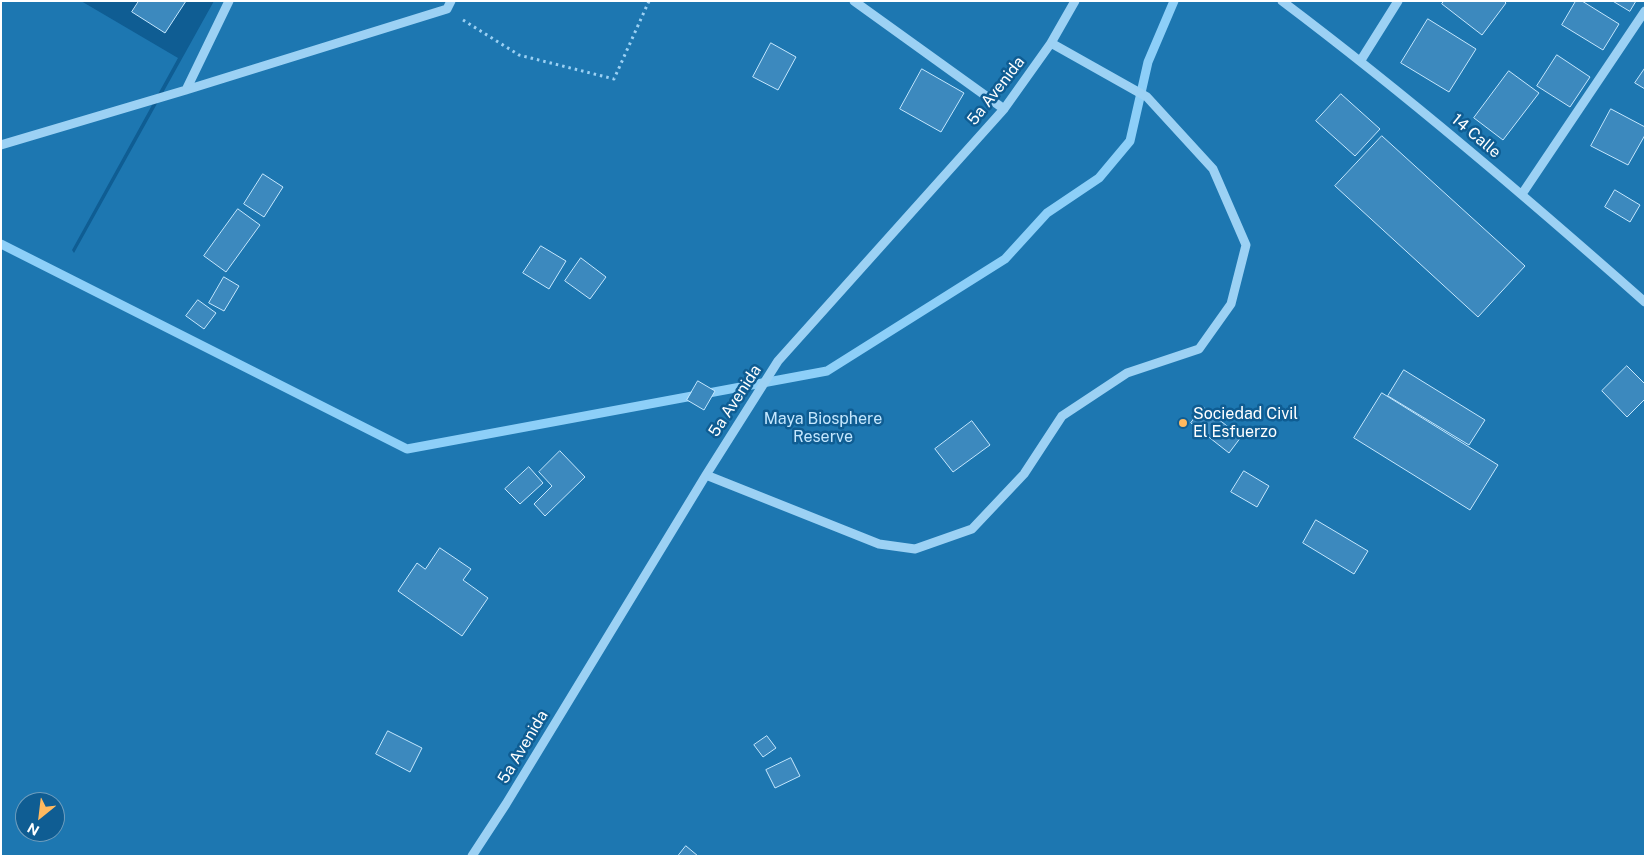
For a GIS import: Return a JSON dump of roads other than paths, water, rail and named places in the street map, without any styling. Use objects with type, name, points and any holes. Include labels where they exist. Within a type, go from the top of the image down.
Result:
[{"type":"street","points":[[186,90],[229,1]]},
{"type":"street","points":[[854,1],[1004,109]]},
{"type":"street","name":"5a Avenida","points":[[472,856],[506,804],[706,475],[778,362],[1004,109],[1051,43],[1075,1]]},
{"type":"street","name":"14 Calle","points":[[1282,1],[1361,60],[1522,194],[1645,302]]},
{"type":"street","points":[[1361,60],[1398,1]]},
{"type":"street","points":[[1,145],[186,90],[449,5]]},
{"type":"street","points":[[1522,194],[1645,11]]},
{"type":"street","points":[[706,475],[880,544],[915,549],[972,528],[1024,474],[1062,416],[1127,372],[1199,349],[1231,304],[1246,245],[1213,169],[1147,97],[1051,43]]},
{"type":"waterway","points":[[1,244],[407,449],[827,371],[1005,259],[1047,213],[1099,178],[1130,141],[1148,62],[1174,1]]},
{"type":"place","name":"Sociedad Civil El Esfuerzo","points":[[1183,423]]},
{"type":"park label","name":"Maya Biosphere Reserve","points":[[823,428]]}]
